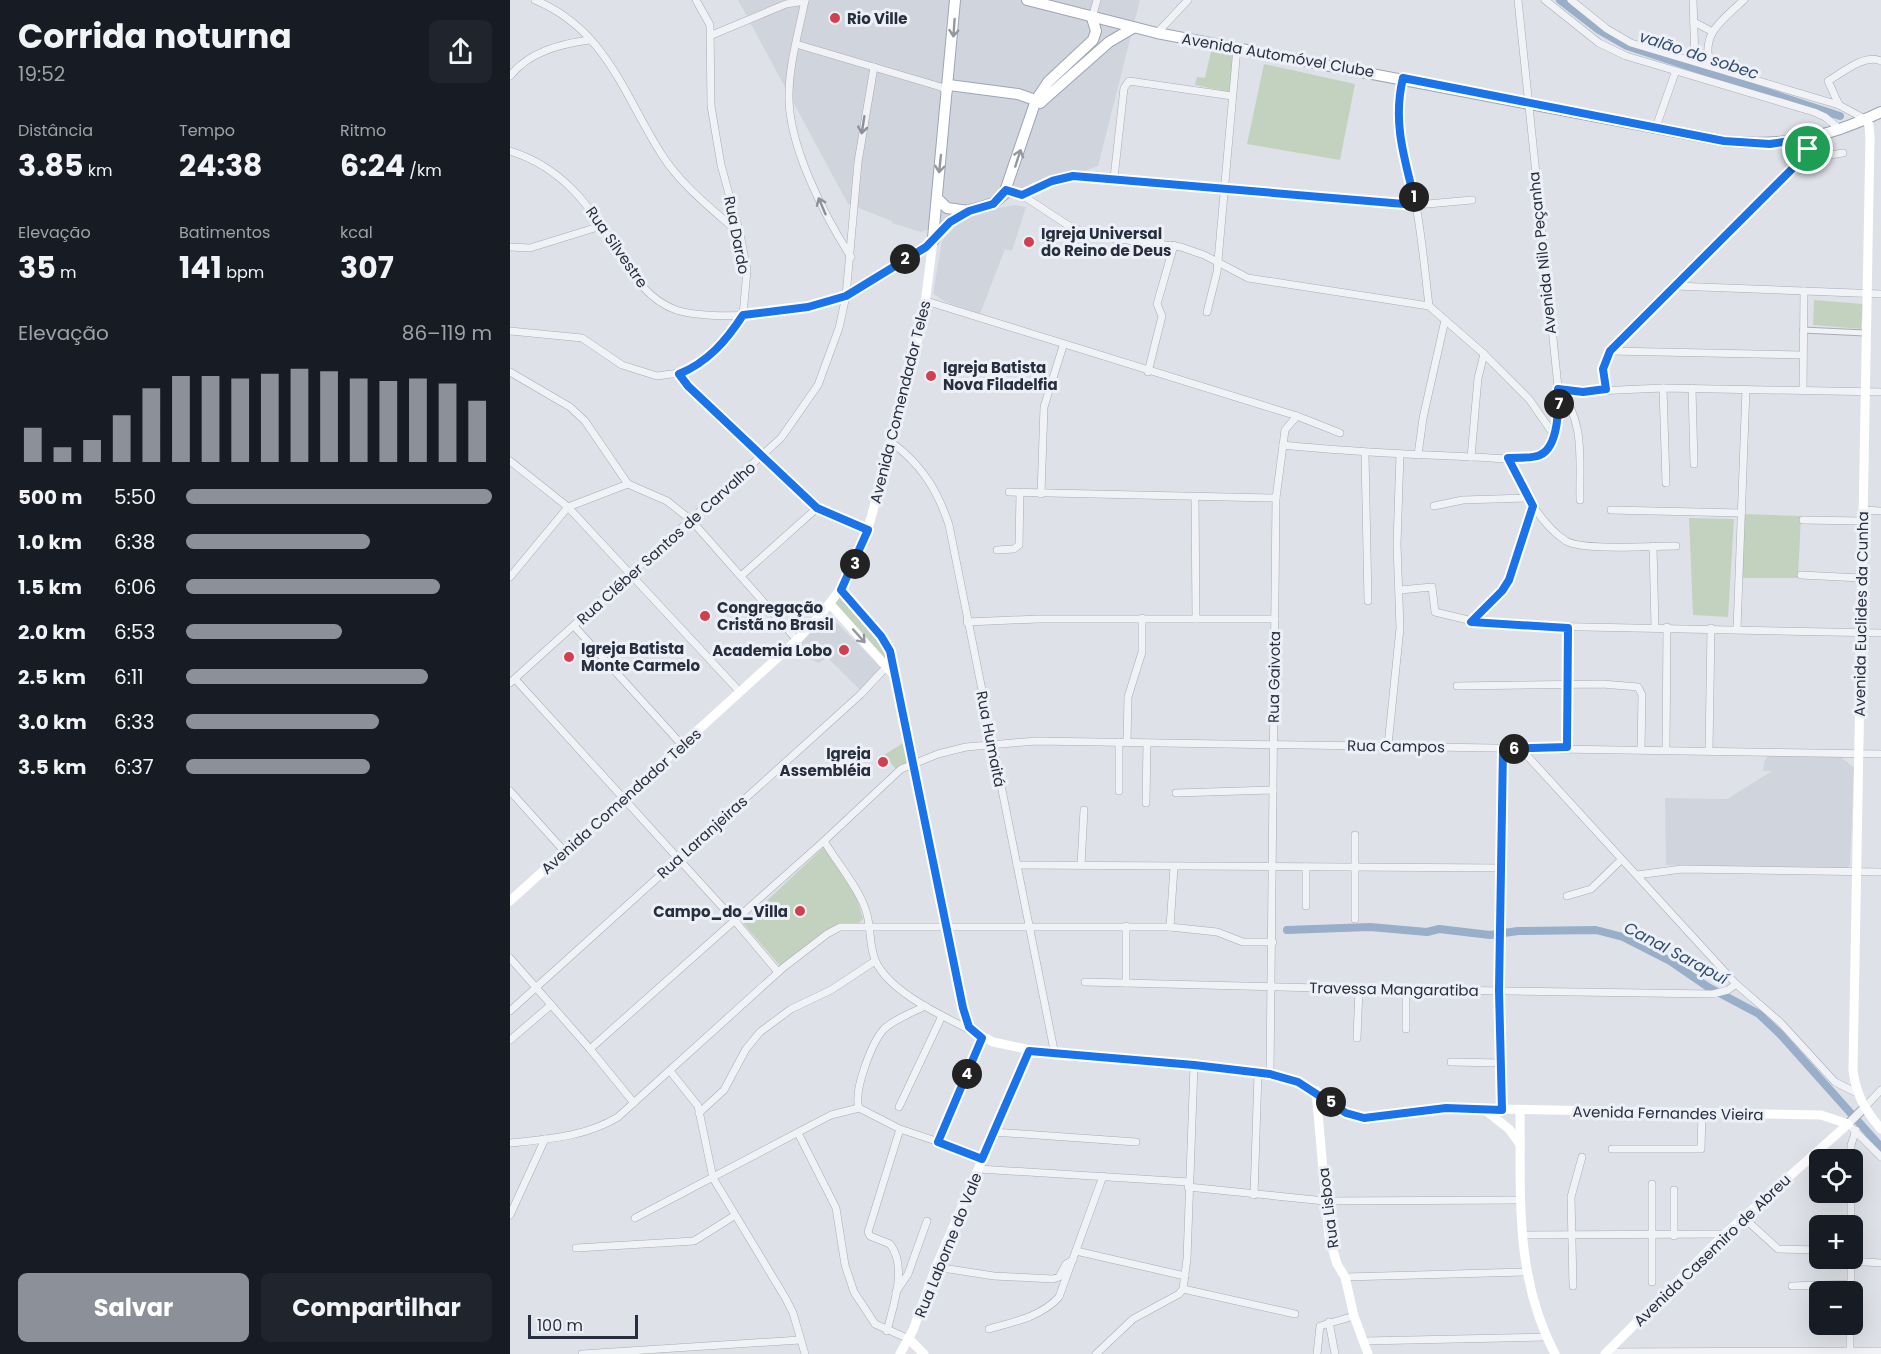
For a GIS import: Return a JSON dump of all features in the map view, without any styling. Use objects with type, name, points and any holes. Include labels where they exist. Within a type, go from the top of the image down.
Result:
[{"type":"main road","name":"Avenida Automóvel Clube","points":[[1027,0],[1157,33],[1403,78],[1724,141],[1753,144],[1792,142],[1864,125],[1881,112]]},
{"type":"main road","name":"Avenida Comendador Teles","points":[[510,901],[797,640],[831,605],[841,590],[868,530],[926,301],[946,88],[957,2]]},
{"type":"main road","points":[[933,241],[943,227],[969,211],[993,204],[1006,190],[1036,105],[1048,82],[1090,42],[1096,31],[1092,18]]},
{"type":"main road","points":[[1036,105],[1100,50],[1133,28]]},
{"type":"main road","points":[[1090,42],[1100,50]]},
{"type":"main road","points":[[946,88],[1014,99],[1036,105]]},
{"type":"main road","name":"Avenida Euclides da Cunha","points":[[1864,125],[1865,392],[1854,1070],[1862,1110],[1877,1119],[1881,1129]]},
{"type":"main road","points":[[937,198],[947,208],[969,211]]},
{"type":"main road","points":[[841,590],[881,636],[890,651],[890,668],[914,763],[963,1008],[972,1031]]},
{"type":"main road","points":[[831,605],[890,668]]},
{"type":"main road","name":"Avenida Fernandes Vieira","points":[[972,1031],[982,1038],[1029,1051],[1056,1055],[1194,1065],[1270,1074],[1298,1082],[1316,1091],[1346,1113],[1364,1118],[1446,1108],[1821,1115],[1852,1125]]},
{"type":"main road","name":"Rua Laborne do Vale","points":[[900,1354],[909,1339],[936,1267],[1029,1051]]},
{"type":"main road","name":"Rua Lisboa","points":[[1316,1091],[1325,1202],[1333,1255],[1345,1277],[1354,1316],[1368,1354]]},
{"type":"main road","points":[[1485,1110],[1509,1129],[1521,1147]]},
{"type":"main road","points":[[1520,1110],[1522,1235],[1525,1272],[1546,1337],[1556,1354]]},
{"type":"main road","name":"Avenida Casemiro de Abreu","points":[[1606,1353],[1725,1234],[1852,1125]]},
{"type":"main road","points":[[909,1339],[924,1354]]},
{"type":"street","points":[[535,0],[564,16],[589,39],[620,78],[649,133],[675,174],[740,234]]},
{"type":"street","name":"Rua Dardo","points":[[510,331],[582,338],[634,371],[657,376],[679,374],[712,354],[726,340],[743,315],[747,270],[715,132],[710,80],[712,35],[708,16],[696,0]]},
{"type":"street","points":[[712,35],[786,4],[805,0],[789,95],[791,124],[821,207],[850,257]]},
{"type":"street","points":[[1092,18],[1097,0]]},
{"type":"street","points":[[1157,33],[1188,0]]},
{"type":"street","name":"Avenida Nilo Peçanha","points":[[1518,0],[1558,389],[1568,400],[1577,421],[1580,500]]},
{"type":"street","points":[[1545,0],[1599,43],[1626,56],[1675,73],[1814,112],[1825,117],[1841,130]]},
{"type":"street","points":[[1571,0],[1619,37],[1695,57],[1711,66],[1839,105],[1864,125]]},
{"type":"street","points":[[1693,0],[1695,57]]},
{"type":"street","points":[[1711,66],[1707,46],[1711,32],[1744,0]]},
{"type":"street","points":[[1694,22],[1711,32]]},
{"type":"street","points":[[510,76],[527,59],[550,49],[589,39]]},
{"type":"street","points":[[796,44],[946,88]]},
{"type":"street","points":[[1695,57],[1707,46]]},
{"type":"street","points":[[1207,312],[1216,278],[1237,48]]},
{"type":"street","points":[[1839,105],[1827,81],[1864,60],[1876,58],[1881,61]]},
{"type":"street","name":"Rua Cléber Santos de Carvalho","points":[[512,681],[763,454],[792,424],[818,385],[839,328],[846,296],[858,162],[874,67]]},
{"type":"street","points":[[1656,127],[1675,73]]},
{"type":"street","points":[[1403,78],[1398,99],[1398,128],[1416,205],[1429,306]]},
{"type":"street","points":[[1114,178],[1124,88],[1129,81],[1232,96]]},
{"type":"street","points":[[1606,389],[1603,369],[1610,351],[1802,159],[1811,138]]},
{"type":"street","name":"Rua Silvestre","points":[[510,151],[543,164],[557,173],[582,198],[642,286],[664,305],[693,313],[743,315],[808,307],[846,296],[933,241]]},
{"type":"street","points":[[1802,159],[1843,153]]},
{"type":"street","points":[[1022,195],[1066,177],[1114,178],[1416,205],[1472,200]]},
{"type":"street","points":[[1006,190],[1022,195],[1066,225],[1088,235],[1174,245],[1217,261],[1248,278],[1429,306],[1484,354],[1529,399],[1554,435]]},
{"type":"street","points":[[510,247],[530,248],[601,226]]},
{"type":"street","points":[[1148,372],[1162,316],[1157,304],[1174,245]]},
{"type":"street","points":[[1674,286],[1881,294]]},
{"type":"street","points":[[1803,389],[1804,291]]},
{"type":"street","points":[[926,301],[1064,346],[1297,416],[1340,433]]},
{"type":"street","points":[[1418,455],[1423,418],[1445,320]]},
{"type":"street","points":[[1803,330],[1865,333]]},
{"type":"street","points":[[1041,494],[1044,407],[1064,346]]},
{"type":"street","points":[[1610,351],[1803,355]]},
{"type":"street","points":[[1471,457],[1478,378],[1484,354]]},
{"type":"street","points":[[510,372],[570,407],[585,421],[628,484],[667,501],[691,520],[797,640]]},
{"type":"street","points":[[679,374],[688,386],[763,454],[817,508],[868,530]]},
{"type":"street","points":[[1663,388],[1666,483]]},
{"type":"street","points":[[1283,446],[1365,454],[1508,458],[1541,455],[1554,435],[1560,414],[1558,389],[1583,392],[1606,389],[1692,388],[1881,392]]},
{"type":"street","points":[[1692,388],[1694,464]]},
{"type":"street","points":[[1737,629],[1746,389]]},
{"type":"street","name":"Rua Gaivota","points":[[1270,1074],[1276,498],[1285,430],[1297,416]]},
{"type":"street","name":"Rua Humaitá","points":[[891,442],[917,464],[939,498],[954,543],[991,743],[1056,1055]]},
{"type":"street","points":[[1365,454],[1368,602]]},
{"type":"street","points":[[1388,745],[1399,657],[1400,591],[1397,526],[1400,454]]},
{"type":"street","points":[[1508,458],[1533,506],[1557,533],[1573,544],[1676,546]]},
{"type":"street","points":[[510,461],[568,507],[740,692]]},
{"type":"street","points":[[510,577],[568,507],[628,484]]},
{"type":"street","points":[[1009,492],[1276,498]]},
{"type":"street","points":[[997,550],[1014,549],[1019,545],[1020,493]]},
{"type":"street","points":[[1195,497],[1196,619]]},
{"type":"street","points":[[1434,506],[1463,500],[1528,498]]},
{"type":"street","points":[[1471,622],[1502,591],[1509,580],[1533,506]]},
{"type":"street","points":[[741,576],[817,508]]},
{"type":"street","points":[[1611,510],[1741,513]]},
{"type":"street","points":[[1863,510],[1881,511]]},
{"type":"street","points":[[1803,520],[1862,521]]},
{"type":"street","points":[[1653,546],[1655,627]]},
{"type":"street","points":[[1801,575],[1861,578]]},
{"type":"street","points":[[1400,591],[1432,587],[1435,612],[1471,622],[1568,628],[1667,627],[1881,633]]},
{"type":"street","points":[[967,622],[1142,618],[1275,620]]},
{"type":"street","points":[[1119,791],[1128,697],[1142,652],[1142,618]]},
{"type":"street","points":[[574,626],[682,745]]},
{"type":"street","points":[[1666,749],[1667,627]]},
{"type":"street","points":[[1567,747],[1568,628]]},
{"type":"street","points":[[1709,750],[1711,628]]},
{"type":"street","name":"Rua Laranjeiras","points":[[510,1011],[890,668]]},
{"type":"street","points":[[512,681],[678,858],[778,972]]},
{"type":"street","points":[[1457,686],[1638,687],[1642,695],[1641,749]]},
{"type":"street","name":"Rua Campos","points":[[590,1049],[824,841],[901,768],[938,754],[991,743],[1123,742],[1388,745],[1503,749],[1567,747],[1881,754]]},
{"type":"street","points":[[1146,803],[1147,743]]},
{"type":"street","points":[[1502,1110],[1499,990],[1503,868],[1503,749]]},
{"type":"street","points":[[1521,749],[1736,984],[1780,1022],[1835,1082],[1857,1094]]},
{"type":"street","points":[[1176,793],[1273,790]]},
{"type":"street","points":[[510,792],[565,852]]},
{"type":"street","points":[[1082,865],[1084,810]]},
{"type":"street","points":[[1355,835],[1355,919]]},
{"type":"street","points":[[824,841],[862,900],[875,961],[897,986],[925,1006],[972,1031]]},
{"type":"street","points":[[1567,896],[1591,889],[1621,860]]},
{"type":"street","points":[[1017,865],[1503,868]]},
{"type":"street","points":[[1170,927],[1174,867]]},
{"type":"street","points":[[1306,867],[1306,906]]},
{"type":"street","points":[[1637,875],[1682,869],[1881,872]]},
{"type":"street","points":[[510,1143],[582,1134],[601,1127],[634,1103],[778,972],[834,930],[846,926],[1170,927],[1217,932],[1243,942],[1273,942]]},
{"type":"street","points":[[1126,926],[1126,983]]},
{"type":"street","points":[[510,958],[634,1103]]},
{"type":"street","points":[[699,1113],[723,1090],[746,1049],[760,1032],[791,1009],[831,990],[875,961]]},
{"type":"street","name":"Travessa Mangaratiba","points":[[1084,982],[1406,990],[1713,993],[1724,991],[1736,984]]},
{"type":"street","points":[[1357,1038],[1359,989]]},
{"type":"street","points":[[1406,990],[1406,1029]]},
{"type":"street","points":[[858,1108],[856,1100],[858,1085],[882,1032],[925,1006]]},
{"type":"street","points":[[510,1040],[554,1008]]},
{"type":"street","points":[[899,1107],[942,1016]]},
{"type":"street","points":[[938,1142],[982,1038]]},
{"type":"street","points":[[1451,1062],[1501,1063]]},
{"type":"street","points":[[1097,1354],[1122,1328],[1174,1298],[1183,1289],[1194,1065]]},
{"type":"street","points":[[670,1071],[694,1100],[713,1178],[794,1313],[805,1354]]},
{"type":"street","points":[[1254,1195],[1258,1073]]},
{"type":"street","points":[[1851,1149],[1852,1125],[1862,1110],[1881,1090]]},
{"type":"street","points":[[635,1218],[831,1115],[858,1108],[900,1129],[982,1159]]},
{"type":"street","points":[[1612,1149],[1701,1149],[1702,1114]]},
{"type":"street","points":[[1852,1125],[1881,1157]]},
{"type":"street","points":[[886,1331],[896,1292],[898,1264],[894,1249],[886,1241],[870,1236],[868,1232],[900,1129]]},
{"type":"street","points":[[993,1131],[1136,1142]]},
{"type":"street","points":[[798,1133],[836,1208],[845,1265],[867,1315],[886,1331],[909,1339]]},
{"type":"street","points":[[510,1215],[546,1139]]},
{"type":"street","points":[[1573,1286],[1571,1197],[1582,1157]]},
{"type":"street","points":[[978,1169],[1103,1176],[1325,1202],[1521,1200]]},
{"type":"street","points":[[988,1329],[1032,1316],[1052,1305],[1064,1287],[1103,1176]]},
{"type":"street","points":[[1652,1184],[1652,1282]]},
{"type":"street","points":[[1674,1190],[1674,1236]]},
{"type":"street","points":[[576,1248],[694,1241],[734,1216]]},
{"type":"street","points":[[1744,1218],[1778,1249],[1809,1250]]},
{"type":"street","points":[[896,1292],[908,1274],[927,1221]]},
{"type":"street","points":[[1522,1235],[1725,1234]]},
{"type":"street","points":[[1076,1251],[1185,1276]]},
{"type":"street","points":[[936,1267],[994,1276],[1053,1279],[1059,1277],[1066,1264],[1073,1260]]},
{"type":"street","points":[[1863,1261],[1881,1263]]},
{"type":"street","points":[[1345,1277],[1525,1272]]},
{"type":"street","points":[[1792,1286],[1809,1287]]},
{"type":"street","points":[[1183,1289],[1295,1314]]},
{"type":"street","points":[[1317,1354],[1319,1328],[1329,1322],[1354,1316]]},
{"type":"street","points":[[1329,1322],[1335,1354]]},
{"type":"street","points":[[1850,1335],[1850,1352]]},
{"type":"street","points":[[1364,1341],[1546,1337]]},
{"type":"street","points":[[582,1354],[800,1340]]},
{"type":"street","points":[[1606,1353],[1881,1351]]},
{"type":"shaded area","points":[[738,0],[1140,0],[1098,166],[975,212],[1015,205],[1026,207],[1012,251],[1005,249],[980,314],[946,302],[933,294],[942,241],[965,216],[921,232],[892,223],[892,221],[848,204]]},
{"type":"shaded area","points":[[828,614],[881,667],[880,671],[860,690],[827,657],[819,663],[810,659],[797,646]]},
{"type":"shaded area","points":[[1839,755],[1854,768],[1850,865],[1845,869],[1666,865],[1665,798],[1727,799],[1772,771],[1763,771],[1764,762],[1768,756]]},
{"type":"green space","points":[[1212,47],[1233,53],[1235,56],[1229,92],[1195,85],[1197,77],[1205,78]]},
{"type":"green space","points":[[1264,64],[1355,84],[1340,160],[1247,144]]},
{"type":"green space","points":[[1814,300],[1863,304],[1861,329],[1813,325]]},
{"type":"green space","points":[[1744,514],[1801,516],[1798,578],[1742,578]]},
{"type":"green space","points":[[1689,518],[1734,519],[1728,617],[1693,615]]},
{"type":"green space","points":[[841,596],[885,648],[888,655],[885,659],[833,605]]},
{"type":"green space","points":[[908,740],[913,757],[900,774],[884,755]]},
{"type":"green space","name":"Campo_do_Villa","points":[[824,847],[857,898],[863,919],[857,925],[837,929],[780,966],[743,923]]},
{"type":"waterway","name":"valão do sobec","points":[[1560,0],[1599,30],[1627,46],[1840,116]]},
{"type":"waterway","name":"Canal Sarapuí","points":[[1287,930],[1370,927],[1427,932],[1439,929],[1490,935],[1518,931],[1596,930],[1623,937],[1670,961],[1708,987],[1759,1014],[1780,1034],[1881,1147]]},
{"type":"place","name":"Rio Ville","points":[[835,18]]},
{"type":"place","name":"Igreja Universal do Reino de Deus","points":[[1029,242]]},
{"type":"place","name":"Igreja Batista Nova Filadelfia","points":[[931,376]]},
{"type":"place","name":"Congregação Cristã no Brasil","points":[[705,616]]},
{"type":"place","name":"Academia Lobo","points":[[844,650]]},
{"type":"place","name":"Igreja Batista Monte Carmelo","points":[[569,657]]},
{"type":"place","name":"Igreja Assembléia","points":[[883,762]]},
{"type":"place","name":"Campo_do_Villa","points":[[800,911]]},
{"type":"route","points":[[1403,78],[1724,141],[1770,144],[1811,138],[1808,149],[1802,159],[1610,351],[1603,369],[1606,389],[1574,392],[1558,389],[1560,414],[1554,435],[1544,452],[1539,456],[1508,458],[1533,506],[1509,580],[1502,591],[1471,622],[1488,625],[1568,628],[1568,685],[1567,747],[1503,749],[1503,868],[1499,990],[1502,1110],[1446,1108],[1364,1118],[1355,1117],[1338,1108],[1316,1091],[1288,1078],[1270,1074],[1029,1051],[982,1159],[975,1154],[938,1142],[982,1038],[969,1027],[963,1008],[890,651],[881,636],[841,590],[857,559],[868,530],[817,508],[763,454],[688,386],[679,374],[712,354],[726,340],[743,315],[808,307],[846,296],[926,247],[950,222],[969,211],[993,204],[1006,190],[1022,195],[1052,181],[1073,176],[1416,205],[1398,128],[1398,99],[1403,78]]}]
